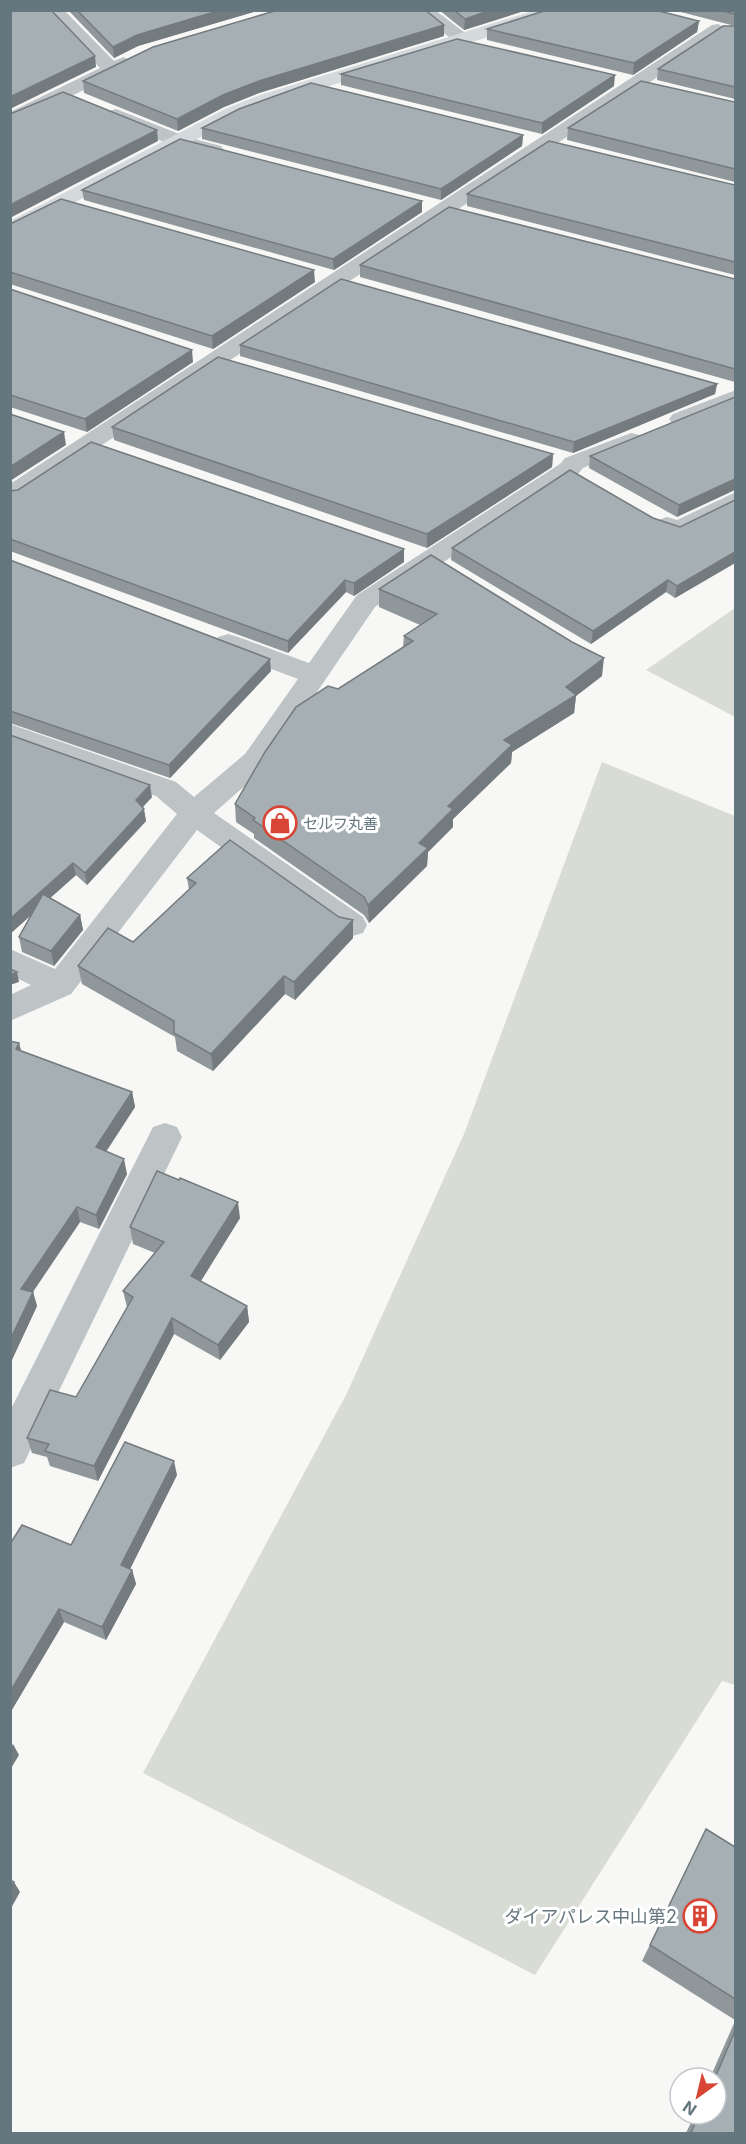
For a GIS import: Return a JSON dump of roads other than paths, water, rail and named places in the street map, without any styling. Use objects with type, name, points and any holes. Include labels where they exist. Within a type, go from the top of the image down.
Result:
[{"type":"street","points":[[54,10],[112,69]]},
{"type":"street","points":[[422,10],[460,40],[486,48]]},
{"type":"street","points":[[10,230],[232,113],[267,99],[557,10]]},
{"type":"street","points":[[695,24],[727,31]]},
{"type":"street","points":[[10,495],[78,438],[215,360],[637,85],[727,31]]},
{"type":"street","points":[[10,120],[138,56]]},
{"type":"street","points":[[614,79],[659,90]]},
{"type":"street","points":[[313,86],[346,94]]},
{"type":"street","points":[[64,94],[180,141],[238,156]]},
{"type":"street","points":[[514,136],[569,149]]},
{"type":"street","points":[[64,202],[98,212]]},
{"type":"street","points":[[422,204],[467,216]]},
{"type":"street","points":[[316,272],[361,285]]},
{"type":"street","points":[[192,352],[249,369]]},
{"type":"street","points":[[10,1010],[60,985],[194,813],[233,783],[255,761],[366,601],[571,468],[655,430],[724,391],[735,391]]},
{"type":"street","points":[[78,438],[123,454]]},
{"type":"street","points":[[651,517],[679,529],[735,499]]},
{"type":"street","points":[[207,635],[316,676]]},
{"type":"street","points":[[10,733],[166,789],[194,813],[352,925]]},
{"type":"street","points":[[10,961],[60,985]]},
{"type":"street","points":[[10,1451],[165,1137]]},
{"type":"place","name":"セルフ丸善","points":[[280,823]]},
{"type":"place","name":"ダイアパレス中山第2","points":[[700,1916]]}]
